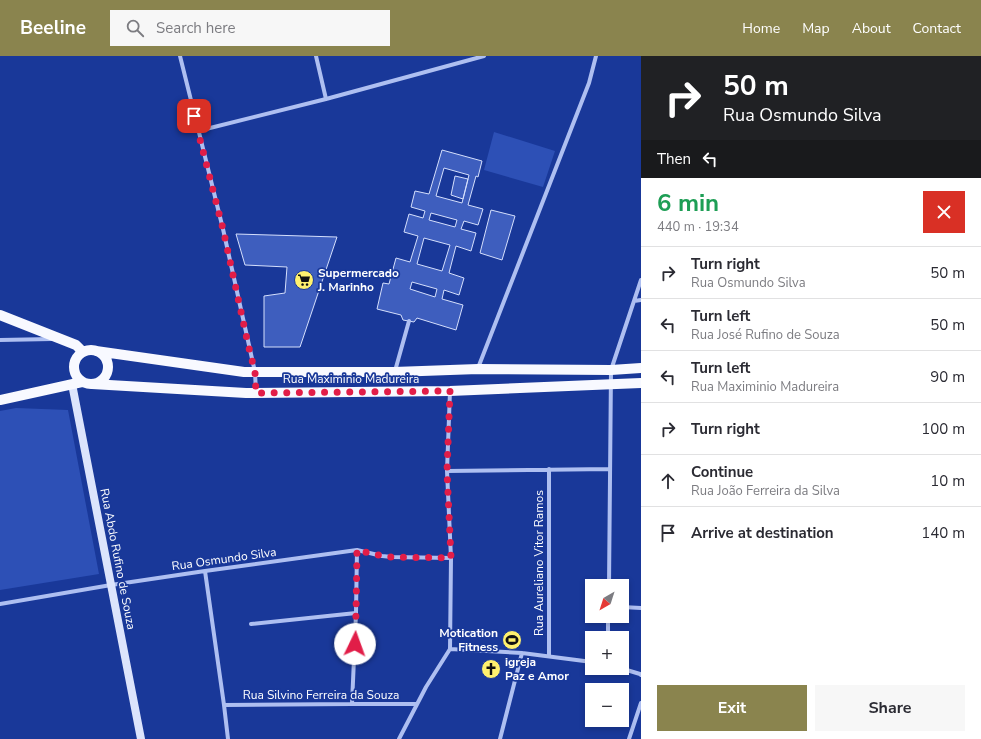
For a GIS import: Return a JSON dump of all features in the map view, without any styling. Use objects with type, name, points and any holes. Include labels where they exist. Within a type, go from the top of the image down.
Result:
[{"type":"main road","points":[[0,315],[61,338],[76,345],[83,352]]},
{"type":"main road","points":[[0,400],[77,383],[98,383],[103,380],[109,370],[106,358],[102,354],[90,350],[83,352],[77,358],[74,366],[77,383]]},
{"type":"main road","name":"Rua Maximinio Madureira","points":[[96,351],[244,372],[394,372],[478,369],[611,370],[641,368]]},
{"type":"main road","name":"Rua Maximinio Madureira","points":[[92,384],[256,393],[450,391],[641,383]]},
{"type":"street","points":[[180,56],[223,229],[255,372],[256,393]]},
{"type":"street","points":[[316,56],[326,99]]},
{"type":"street","points":[[198,131],[326,99],[484,56]]},
{"type":"street","points":[[478,369],[590,83],[596,56]]},
{"type":"street","points":[[609,579],[611,370],[641,280]]},
{"type":"street","points":[[634,301],[641,300]]},
{"type":"street","points":[[394,372],[409,321]]},
{"type":"street","points":[[0,340],[61,338]]},
{"type":"street","name":"Rua Abdo Rufino de Souza","points":[[77,383],[111,585],[141,739]]},
{"type":"street","points":[[399,739],[417,704],[450,649],[451,558],[447,471],[450,391]]},
{"type":"street","name":"Rua Aureliano Vitor Ramos","points":[[549,469],[549,656]]},
{"type":"street","points":[[447,471],[610,469]]},
{"type":"street","points":[[352,704],[357,550]]},
{"type":"street","name":"Rua Osmundo Silva","points":[[0,604],[111,585],[357,550],[392,557],[451,558]]},
{"type":"street","points":[[205,571],[228,739]]},
{"type":"street","points":[[629,608],[641,608]]},
{"type":"street","points":[[251,624],[356,613]]},
{"type":"street","points":[[450,649],[522,653],[585,661]]},
{"type":"street","points":[[500,739],[522,653]]},
{"type":"street","points":[[629,671],[641,675]]},
{"type":"street","points":[[629,739],[641,703]]},
{"type":"street","name":"Rua Silvino Ferreira da Souza","points":[[224,705],[417,704]]},
{"type":"shaded area","points":[[494,132],[555,151],[543,187],[484,170]]},
{"type":"shaded area","points":[[16,408],[68,410],[99,574],[0,590],[0,411]]},
{"type":"building","points":[[442,150],[482,161],[468,205],[483,209],[478,225],[464,221],[461,229],[476,233],[471,251],[456,246],[449,273],[464,278],[459,295],[444,290],[442,299],[463,305],[456,330],[417,318],[414,322],[403,320],[401,315],[377,309],[383,283],[389,284],[396,258],[410,262],[418,236],[404,232],[409,214],[423,218],[425,211],[411,207],[415,191],[429,194]],"holes":[[[444,168],[469,175],[462,203],[436,196]],[[431,213],[457,220],[455,227],[429,220]],[[424,238],[450,245],[442,271],[417,264]],[[412,282],[437,289],[435,297],[410,289]]]},
{"type":"building","points":[[455,176],[468,179],[463,199],[451,195]]},
{"type":"building","points":[[491,210],[515,216],[502,260],[480,253]]},
{"type":"building","name":"Supermercado J. Marinho","points":[[236,234],[337,237],[300,347],[264,347],[264,296],[285,293],[287,267],[245,265]]},
{"type":"place","name":"Supermercado J. Marinho","points":[[304,280]]},
{"type":"place","name":"Motication Fitness","points":[[512,640]]},
{"type":"place","name":"igreja Paz e Amor","points":[[491,669]]},
{"type":"route","points":[[194,116],[223,229],[255,372],[256,393],[450,391],[447,471],[451,558],[392,557],[357,550],[355,644]]}]
